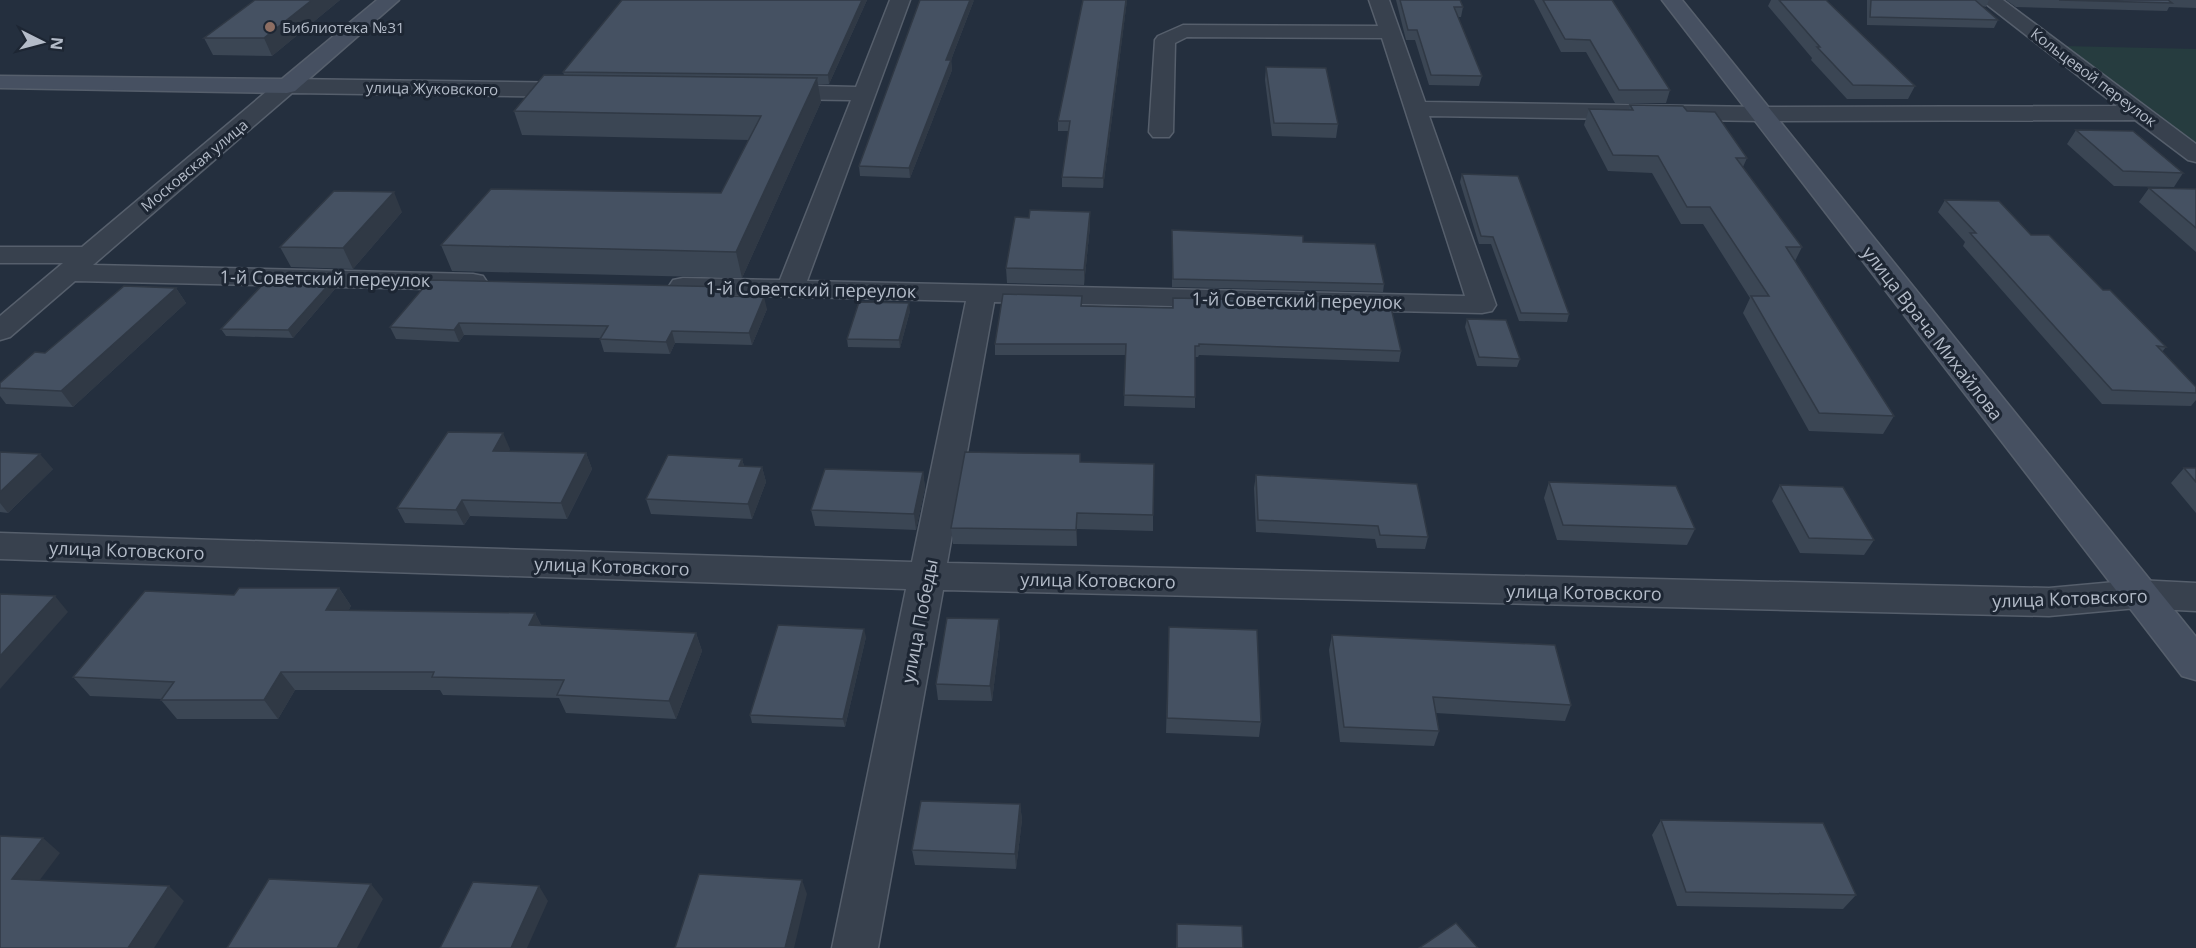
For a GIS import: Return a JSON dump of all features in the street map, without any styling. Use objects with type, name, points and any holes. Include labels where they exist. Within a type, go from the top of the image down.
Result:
[{"type":"main road","name":"Московская улица","points":[[287,86],[389,0]]},
{"type":"main road","name":"улица Врача Михайлова","points":[[1672,0],[2196,665]]},
{"type":"main road","name":"улица Жуковского","points":[[0,82],[287,86]]},
{"type":"street","points":[[790,289],[900,0]]},
{"type":"street","points":[[1379,0],[1415,109],[1762,114],[1829,112],[2143,113]]},
{"type":"street","name":"Кольцевой переулок","points":[[1991,0],[2196,155]]},
{"type":"street","points":[[1161,132],[1165,40],[1183,32],[1389,32]]},
{"type":"street","name":"улица Жуковского","points":[[287,86],[593,90]]},
{"type":"street","name":"Московская улица","points":[[0,331],[287,86]]},
{"type":"street","points":[[758,92],[864,94]]},
{"type":"street","name":"1-й Советский переулок","points":[[660,286],[1482,304],[1415,109]]},
{"type":"street","name":"1-й Советский переулок","points":[[0,255],[78,264],[494,282]]},
{"type":"street","name":"улица Победы","points":[[855,948],[982,293]]},
{"type":"street","name":"улица Котовского","points":[[0,546],[927,576],[2049,602],[2138,594],[2196,597]]},
{"type":"green space","points":[[2063,46],[2196,49],[2196,152]]},
{"type":"building","points":[[255,0],[312,0],[264,38],[204,38]]},
{"type":"building","points":[[622,0],[862,0],[828,75],[563,72]]},
{"type":"building","points":[[920,0],[970,0],[946,60],[951,60],[909,168],[859,166]]},
{"type":"building","points":[[1083,0],[1126,0],[1103,178],[1062,177],[1070,121],[1058,121]]},
{"type":"building","points":[[1400,0],[1460,0],[1463,7],[1454,7],[1482,76],[1431,75],[1417,30],[1408,30]]},
{"type":"building","points":[[1543,0],[1612,0],[1670,90],[1619,90],[1590,40],[1565,39]]},
{"type":"building","points":[[1779,0],[1826,0],[1915,86],[1853,85],[1817,47],[1820,47]]},
{"type":"building","points":[[1871,0],[1975,0],[1998,20],[1870,17]]},
{"type":"building","points":[[2059,0],[2168,0],[2172,3]]},
{"type":"building","points":[[1266,67],[1326,68],[1338,124],[1274,123]]},
{"type":"building","points":[[544,75],[817,78],[736,252],[441,245],[491,189],[721,193],[761,116],[514,111]]},
{"type":"building","points":[[1630,105],[1683,106],[1687,111],[1715,112],[1747,158],[1736,158],[1802,247],[1786,247],[1894,416],[1819,413],[1751,296],[1769,296],[1710,207],[1687,207],[1658,156],[1613,155],[1589,109],[1633,110]]},
{"type":"building","points":[[2076,130],[2133,131],[2183,173],[2123,171]]},
{"type":"building","points":[[1462,174],[1518,176],[1569,314],[1521,313],[1493,237],[1481,236]]},
{"type":"building","points":[[2149,188],[2196,189],[2196,228]]},
{"type":"building","points":[[334,191],[394,192],[343,248],[280,247]]},
{"type":"building","points":[[1945,200],[1999,201],[2031,235],[2049,235],[2103,290],[2110,290],[2166,347],[2157,346],[2196,387],[2196,393],[2112,390],[1970,233],[1976,233]]},
{"type":"building","points":[[1030,210],[1090,212],[1084,270],[1006,268],[1015,217],[1029,218]]},
{"type":"building","points":[[1172,230],[1303,236],[1303,242],[1375,244],[1384,284],[1173,279]]},
{"type":"building","points":[[267,280],[331,282],[288,330],[221,329]]},
{"type":"building","points":[[430,280],[729,287],[725,296],[764,297],[749,333],[672,331],[666,342],[600,339],[608,326],[459,323],[454,330],[390,327]]},
{"type":"building","points":[[124,286],[176,288],[61,391],[0,388],[0,383],[35,352],[45,353]]},
{"type":"building","points":[[1003,294],[1082,296],[1081,306],[1173,308],[1173,298],[1390,303],[1401,351],[1199,344],[1195,346],[1195,397],[1124,395],[1126,344],[995,344]]},
{"type":"building","points":[[859,302],[909,303],[899,340],[847,339]]},
{"type":"building","points":[[1467,319],[1506,320],[1520,359],[1479,357]]},
{"type":"building","points":[[448,432],[503,433],[493,451],[586,453],[561,503],[462,500],[456,510],[397,508]]},
{"type":"building","points":[[0,452],[40,454],[0,492]]},
{"type":"building","points":[[965,452],[1080,454],[1080,462],[1154,464],[1153,515],[1077,513],[1076,530],[951,528]]},
{"type":"building","points":[[668,455],[742,459],[739,466],[762,467],[748,504],[646,499]]},
{"type":"building","points":[[2184,468],[2196,468],[2196,482]]},
{"type":"building","points":[[825,469],[923,472],[914,514],[811,510]]},
{"type":"building","points":[[1256,475],[1417,484],[1428,537],[1380,535],[1378,526],[1258,520]]},
{"type":"building","points":[[1549,482],[1676,486],[1695,529],[1563,525]]},
{"type":"building","points":[[1780,485],[1843,487],[1874,540],[1809,538]]},
{"type":"building","points":[[239,588],[339,588],[326,610],[535,613],[529,625],[696,633],[669,701],[557,695],[564,680],[432,677],[434,672],[281,672],[264,700],[161,700],[174,682],[73,677],[145,591],[234,595]]},
{"type":"building","points":[[0,594],[55,596],[0,656]]},
{"type":"building","points":[[947,618],[999,619],[990,686],[936,684]]},
{"type":"building","points":[[778,625],[864,629],[843,719],[750,715]]},
{"type":"building","points":[[1169,627],[1257,630],[1261,722],[1167,718]]},
{"type":"building","points":[[1332,635],[1555,645],[1571,705],[1433,697],[1439,731],[1344,727]]},
{"type":"building","points":[[921,801],[1020,804],[1015,854],[912,850]]},
{"type":"building","points":[[1661,820],[1823,823],[1856,895],[1686,892]]},
{"type":"building","points":[[0,836],[43,838],[12,879],[169,886],[128,948],[0,948]]},
{"type":"building","points":[[699,874],[802,880],[785,948],[675,948]]},
{"type":"building","points":[[269,879],[371,884],[337,948],[227,948]]},
{"type":"building","points":[[473,882],[539,886],[511,948],[440,948]]},
{"type":"building","points":[[1456,923],[1478,948],[1419,948]]},
{"type":"building","points":[[1177,924],[1242,926],[1243,948],[1177,948]]},
{"type":"place","name":"Библиотека №31","points":[[270,27]]}]
